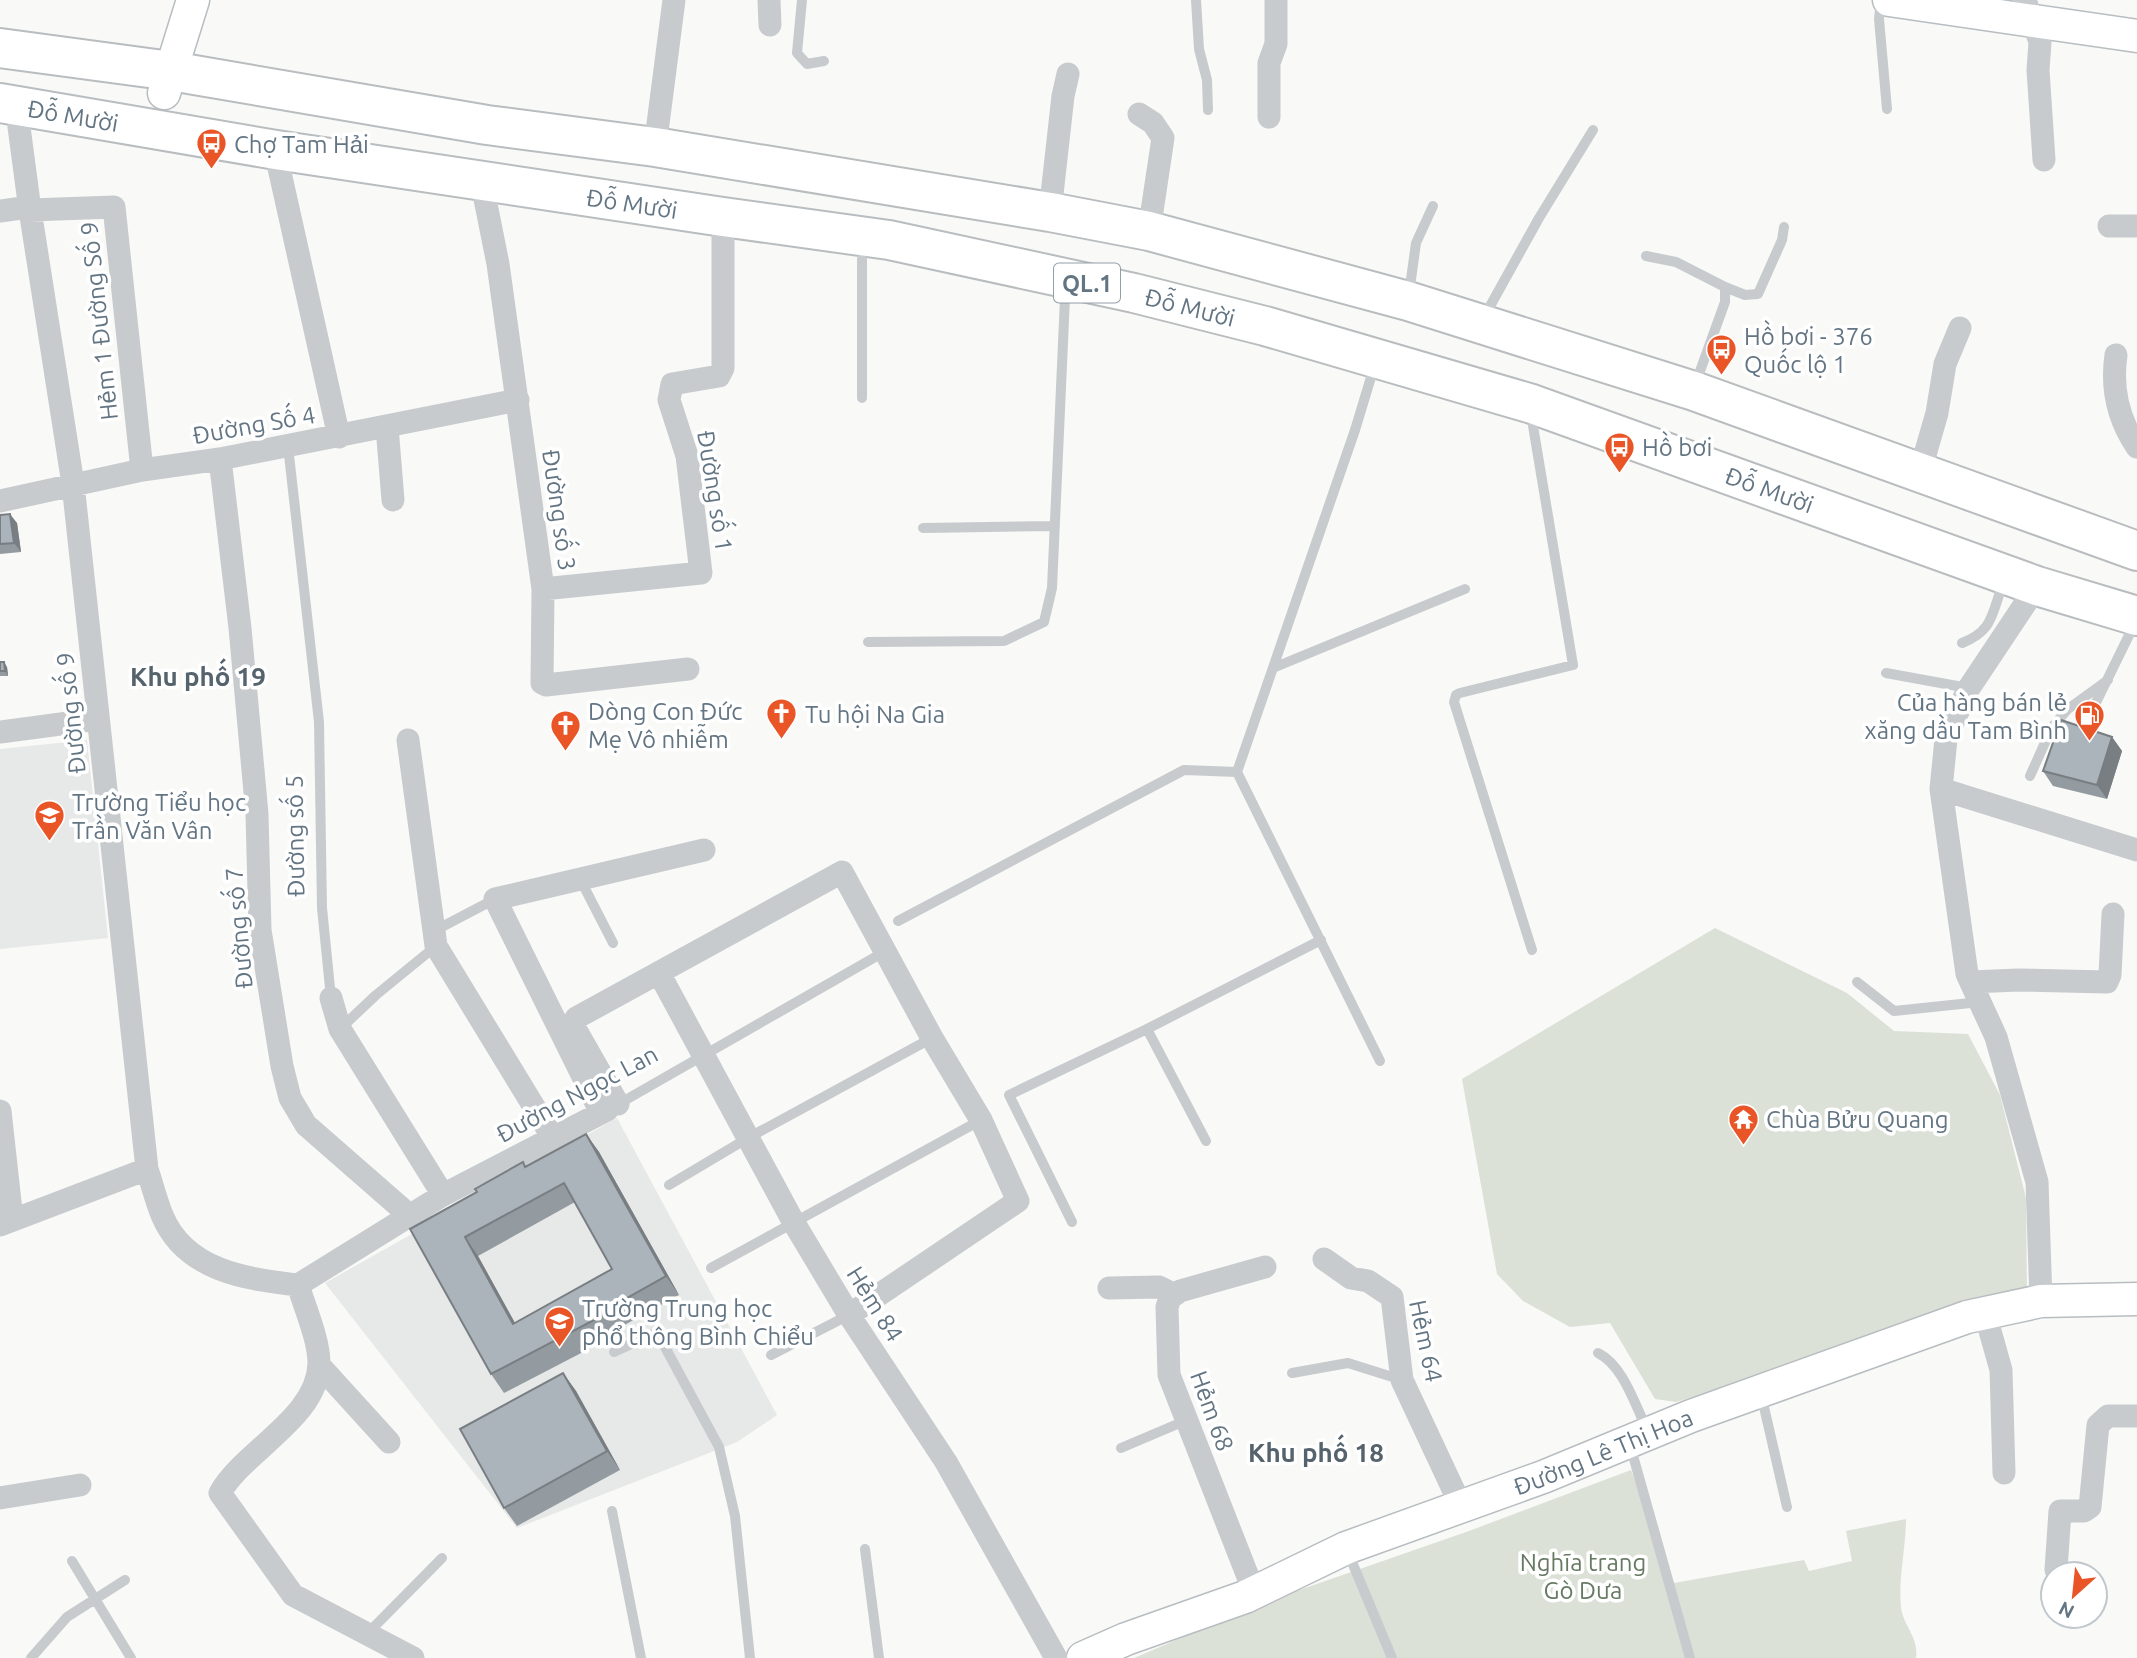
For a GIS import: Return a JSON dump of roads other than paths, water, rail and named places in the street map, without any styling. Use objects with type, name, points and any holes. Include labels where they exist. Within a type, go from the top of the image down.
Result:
[{"type":"highway","name":"Đỗ Mười","points":[[0,48],[167,82],[473,132],[1053,235],[1232,274],[1414,322],[1633,392],[2137,572]]},
{"type":"highway","name":"Đỗ Mười","points":[[0,70],[167,82]]},
{"type":"highway","name":"Đỗ Mười","points":[[6,118],[279,168],[485,199],[722,227],[889,240],[980,258],[1239,319],[1533,426],[2022,593],[2135,626]]},
{"type":"highway","name":"Đỗ Mười","points":[[6,118],[262,147],[722,227],[862,259],[1036,290],[1532,404],[2022,593]]},
{"type":"highway","name":"Đỗ Mười","points":[[473,132],[655,147],[1050,212],[1149,232],[1408,300],[1693,391],[2137,551]]},
{"type":"street","points":[[167,82],[193,0]]},
{"type":"street","points":[[655,147],[674,0]]},
{"type":"street","points":[[769,0],[770,25]]},
{"type":"street","points":[[1269,117],[1269,62],[1276,44],[1276,0]]},
{"type":"street","points":[[1889,0],[2028,10],[2137,36]]},
{"type":"street","points":[[2028,10],[2040,42],[2038,70],[2044,160]]},
{"type":"street","points":[[1050,212],[1063,96],[1068,74]]},
{"type":"street","points":[[1139,114],[1153,123],[1163,138],[1149,232]]},
{"type":"street","name":"Đường số 9","points":[[6,118],[29,209],[73,484],[147,1169],[163,1217],[179,1241],[194,1256],[244,1278],[298,1285]]},
{"type":"street","points":[[279,168],[338,437]]},
{"type":"street","name":"Đường số 3","points":[[485,199],[498,264],[543,589],[544,685],[688,669]]},
{"type":"street","name":"Hẻm 1 Đường Số 9","points":[[29,209],[114,207],[142,470]]},
{"type":"street","points":[[0,211],[29,209]]},
{"type":"street","points":[[2109,226],[2137,226]]},
{"type":"street","name":"Đường số 1","points":[[543,589],[701,573],[687,456],[669,400],[672,384],[719,376],[723,368],[722,227]]},
{"type":"street","points":[[1920,472],[1937,413],[1945,364],[1960,328]]},
{"type":"street","points":[[2116,355],[2113,372],[2114,394],[2137,447]]},
{"type":"street","name":"Đường Số 4","points":[[0,501],[142,470],[220,459],[338,437],[517,400]]},
{"type":"street","points":[[387,427],[393,500]]},
{"type":"street","name":"Đường số 7","points":[[220,459],[240,628],[257,814],[260,930],[282,1066],[290,1098],[306,1125],[409,1215]]},
{"type":"street","points":[[2022,593],[1968,688],[1946,739],[1941,789],[1967,974],[1996,1037],[2037,1182],[2042,1301]]},
{"type":"street","points":[[0,732],[98,719]]},
{"type":"street","points":[[408,740],[435,938],[553,1138]]},
{"type":"street","points":[[1941,789],[2137,850]]},
{"type":"street","points":[[609,1109],[495,899],[704,850]]},
{"type":"street","points":[[609,1109],[573,1021],[842,872],[932,1038],[981,1120],[1018,1201],[849,1315]]},
{"type":"street","points":[[1976,992],[2018,980],[2107,982],[2110,975],[2113,914]]},
{"type":"street","name":"Hẻm 84","points":[[659,973],[794,1223],[849,1315],[946,1462],[1056,1658]]},
{"type":"street","name":"Đường số 5","points":[[331,998],[340,1030],[443,1195]]},
{"type":"street","name":"Đường Ngọc Lan","points":[[298,1285],[443,1195],[609,1109]]},
{"type":"street","points":[[0,1111],[6,1223],[147,1169]]},
{"type":"street","name":"Hẻm 64","points":[[1324,1259],[1351,1278],[1368,1281],[1392,1297],[1402,1380],[1461,1506]]},
{"type":"street","points":[[1109,1288],[1159,1287],[1173,1294],[1265,1267]]},
{"type":"street","points":[[298,1285],[319,1364],[389,1442]]},
{"type":"street","name":"Hẻm 68","points":[[1173,1294],[1167,1307],[1169,1375],[1254,1592]]},
{"type":"street","name":"Đường Lê Thị Hoa","points":[[1083,1658],[1126,1639],[1254,1592],[1346,1548],[1543,1477],[1760,1391],[1967,1317],[2042,1301],[2137,1299]]},
{"type":"street","points":[[1985,1313],[2001,1370],[2004,1473]]},
{"type":"street","points":[[319,1364],[313,1385],[298,1415],[228,1478],[220,1493],[293,1595],[413,1658]]},
{"type":"street","points":[[2057,1560],[2060,1511],[2084,1511],[2090,1507],[2098,1425],[2108,1416],[2137,1416]]},
{"type":"street","points":[[0,1498],[80,1485]]},
{"type":"lane","points":[[802,0],[797,53],[807,64],[824,61]]},
{"type":"lane","points":[[1196,0],[1199,49],[1207,80],[1208,110]]},
{"type":"lane","points":[[1881,0],[1879,19],[1887,109]]},
{"type":"lane","points":[[1481,323],[1539,218],[1593,130]]},
{"type":"lane","points":[[1408,300],[1416,243],[1433,206]]},
{"type":"lane","points":[[1646,256],[1676,262],[1745,295],[1758,294],[1782,240],[1784,227]]},
{"type":"lane","points":[[862,259],[862,398]]},
{"type":"lane","points":[[1693,391],[1725,302],[1725,287]]},
{"type":"lane","points":[[868,642],[1004,641],[1044,622],[1052,588],[1065,298]]},
{"type":"lane","points":[[1374,367],[1355,430],[1237,772],[1380,1061]]},
{"type":"lane","points":[[1532,950],[1454,702],[1456,695],[1460,693],[1573,665],[1533,426]]},
{"type":"lane","name":"Đường số 5","points":[[288,446],[319,722],[322,908],[331,998]]},
{"type":"lane","points":[[923,528],[1055,526]]},
{"type":"lane","points":[[1273,668],[1465,589]]},
{"type":"lane","points":[[1962,643],[1977,637],[2022,593]]},
{"type":"lane","points":[[2083,729],[2135,626]]},
{"type":"lane","points":[[1886,673],[1968,688]]},
{"type":"lane","points":[[2030,776],[2052,727],[2068,709],[2108,680]]},
{"type":"lane","points":[[898,921],[1184,770],[1237,772]]},
{"type":"lane","points":[[580,879],[613,943]]},
{"type":"lane","points":[[340,1030],[435,938],[495,899]]},
{"type":"lane","points":[[1072,1222],[1009,1095],[1147,1029],[1321,940]]},
{"type":"lane","name":"Đường Ngọc Lan","points":[[609,1109],[884,952]]},
{"type":"lane","points":[[1857,982],[1894,1011],[1976,992]]},
{"type":"lane","points":[[1147,1029],[1206,1141]]},
{"type":"lane","points":[[669,1185],[748,1138],[932,1038]]},
{"type":"lane","points":[[710,1268],[981,1120]]},
{"type":"lane","points":[[771,1355],[849,1315]]},
{"type":"lane","points":[[614,1352],[653,1334],[659,1336],[719,1447],[735,1516],[750,1658]]},
{"type":"lane","points":[[1598,1353],[1608,1358],[1617,1369],[1639,1438],[1690,1658]]},
{"type":"lane","points":[[1292,1373],[1349,1363],[1402,1380]]},
{"type":"lane","points":[[1760,1391],[1787,1507]]},
{"type":"lane","points":[[1121,1447],[1187,1420]]},
{"type":"lane","points":[[612,1511],[641,1658]]},
{"type":"lane","points":[[1346,1548],[1392,1658]]},
{"type":"lane","points":[[865,1549],[879,1658]]},
{"type":"lane","points":[[368,1633],[442,1558]]},
{"type":"lane","points":[[72,1561],[131,1658]]},
{"type":"lane","points":[[31,1658],[67,1617],[125,1580]]},
{"type":"place","name":"Chợ Tam Hải","points":[[211,171]]},
{"type":"place","name":"Hồ bơi - 376 Quốc lộ 1","points":[[1721,377]]},
{"type":"place","name":"Hồ bơi","points":[[1619,474]]},
{"type":"place","name":"Tu hội Na Gia","points":[[782,741]]},
{"type":"place","name":"Của hàng bán lẻ xăng dầu Tam Bình","points":[[2090,743]]},
{"type":"place","name":"Dòng Con Đức Mẹ Vô nhiễm","points":[[565,752]]},
{"type":"place","name":"Trường Tiểu học Trần Văn Vân","points":[[49,843]]},
{"type":"place","name":"Chùa Bửu Quang","points":[[1743,1146]]},
{"type":"place","name":"Trường Trung học phổ thông Bình Chiểu","points":[[559,1349]]},
{"type":"district","name":"Khu phố 19","points":[[198,676]]},
{"type":"district","name":"Khu phố 18","points":[[1316,1452]]},
{"type":"park label","name":"Nghĩa trang Gò Dưa","points":[[1583,1576]]}]
